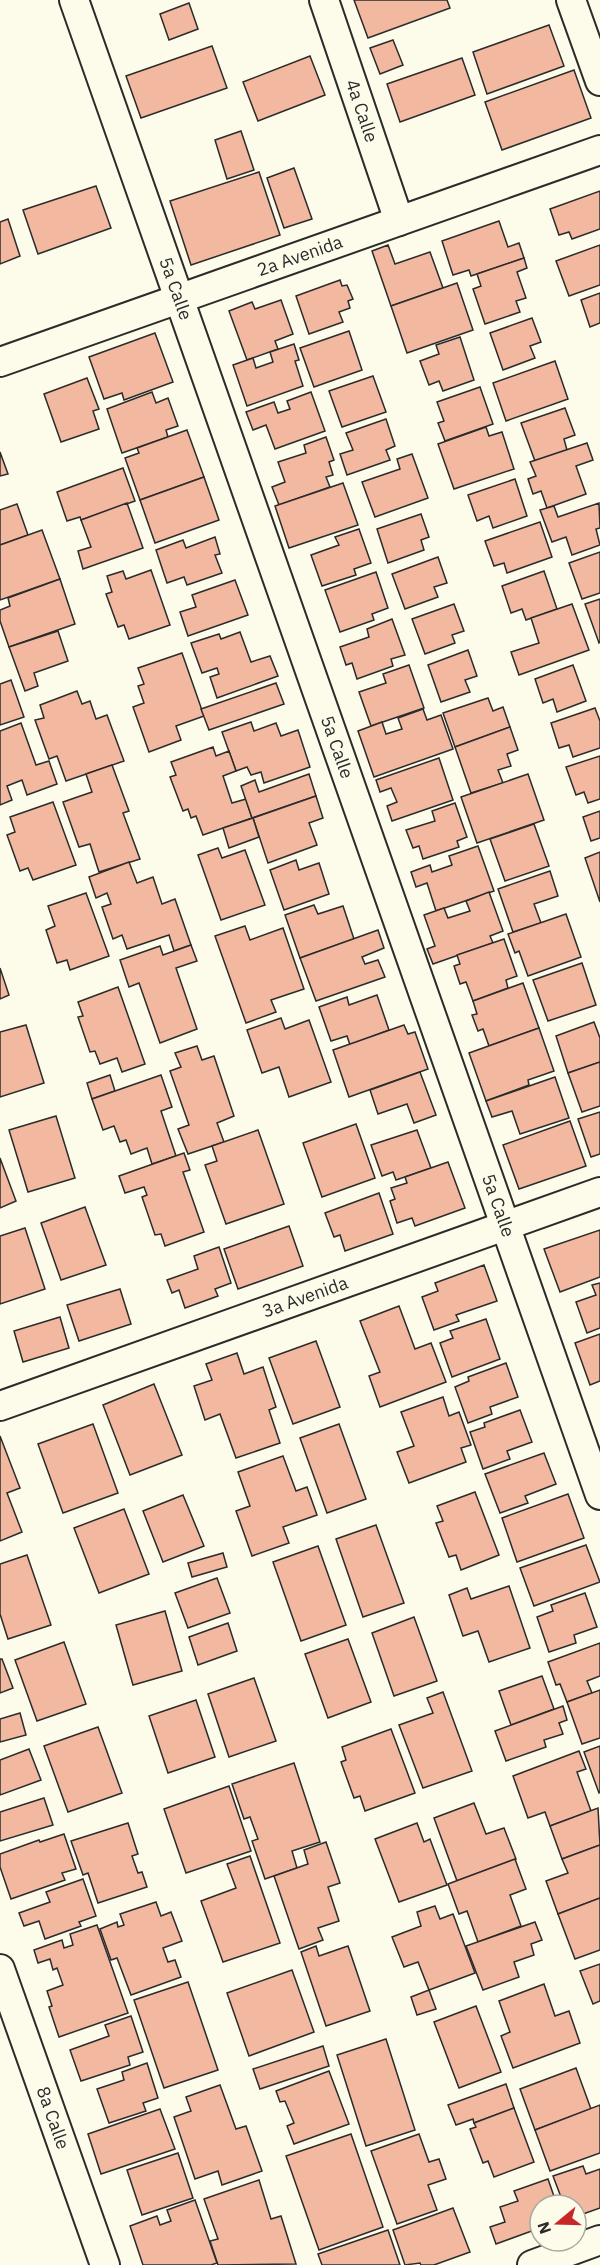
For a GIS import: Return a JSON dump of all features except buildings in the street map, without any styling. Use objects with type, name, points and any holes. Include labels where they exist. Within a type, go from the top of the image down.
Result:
[{"type":"street","name":"5a Calle","points":[[75,0],[600,1495]]},
{"type":"street","name":"4a Calle","points":[[324,0],[399,221]]},
{"type":"street","points":[[571,0],[600,81]]},
{"type":"street","name":"2a Avenida","points":[[0,362],[600,150]]},
{"type":"street","name":"3a Avenida","points":[[5,1405],[600,1192]]},
{"type":"street","name":"8a Calle","points":[[0,1969],[105,2265]]},
{"type":"street","points":[[532,2265],[600,2240]]}]
